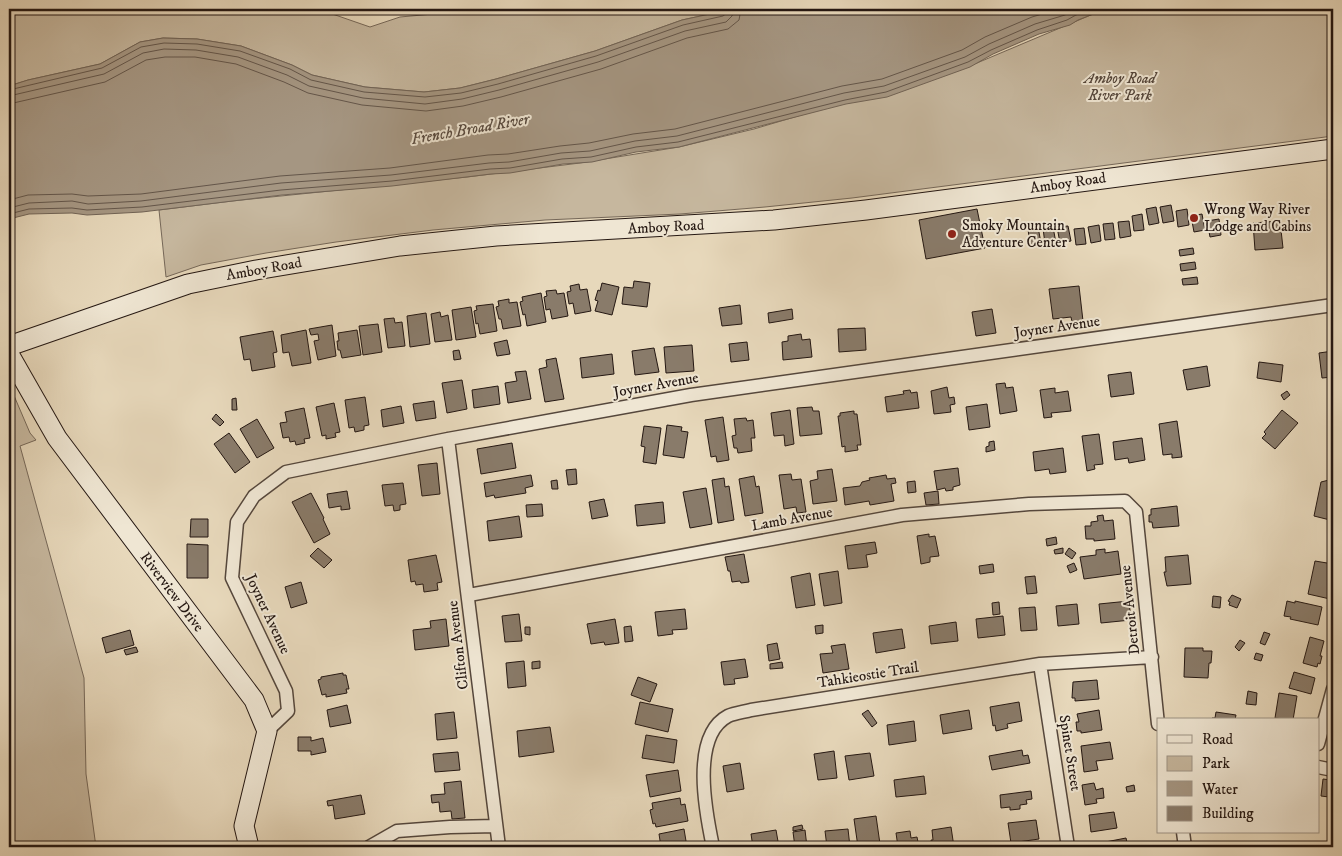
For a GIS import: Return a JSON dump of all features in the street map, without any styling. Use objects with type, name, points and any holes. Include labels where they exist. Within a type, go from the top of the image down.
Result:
[{"type":"main road","name":"Amboy Road","points":[[9,346],[188,284],[264,268],[400,246],[496,236],[774,220],[875,209],[1333,149]]},
{"type":"main road","name":"Riverview Drive","points":[[9,354],[57,438],[254,700],[267,731]]},
{"type":"main road","points":[[249,847],[244,826],[267,731]]},
{"type":"street","name":"Joyner Avenue","points":[[267,731],[288,711],[286,691],[232,578],[237,522],[254,496],[286,472],[448,439],[691,395],[1333,305]]},
{"type":"street","name":"Clifton Avenue","points":[[448,439],[499,847]]},
{"type":"street","name":"Lamb Avenue","points":[[468,595],[902,515],[1029,504],[1125,501]]},
{"type":"street","name":"Detroit Avenue","points":[[1125,501],[1136,512],[1158,718]]},
{"type":"street","name":"Tahkieostie Trail","points":[[713,847],[703,772],[707,744],[716,728],[728,716],[751,710],[1040,664],[1152,657]]},
{"type":"street","name":"Spinet Street","points":[[1040,664],[1068,847]]},
{"type":"street","points":[[1320,737],[1333,689]]},
{"type":"street","points":[[1320,767],[1333,770]]},
{"type":"street","points":[[369,847],[397,831],[496,826]]},
{"type":"street","points":[[1183,834],[1186,847]]},
{"type":"green space","points":[[9,9],[318,9],[370,27],[400,17],[488,9],[733,9],[682,20],[595,51],[496,79],[460,88],[424,92],[365,87],[312,75],[292,65],[241,46],[197,39],[163,38],[140,42],[100,64],[9,86]]},
{"type":"green space","name":"Amboy Road River Park","points":[[1105,9],[1333,9],[1333,136],[852,198],[680,214],[545,220],[433,230],[266,253],[201,265],[166,277],[159,210],[467,177],[580,163],[679,147],[754,129],[977,63]]},
{"type":"green space","points":[[9,384],[30,433],[36,440],[20,446],[84,678],[86,774],[96,847],[9,847]]},
{"type":"water","name":"French Broad River","points":[[733,9],[1106,9],[1070,25],[1039,34],[993,54],[970,67],[887,97],[846,104],[679,147],[636,152],[592,162],[392,186],[282,195],[142,212],[87,215],[72,213],[29,214],[9,219],[9,86],[100,64],[140,42],[163,38],[197,39],[241,46],[292,65],[312,75],[365,87],[424,92],[460,88],[496,79],[595,51],[682,20]]},
{"type":"building","points":[[1171,205],[1174,221],[1163,223],[1160,207]]},
{"type":"building","points":[[1156,207],[1159,223],[1149,225],[1146,209]]},
{"type":"building","name":"Smoky Mountain Adventure Center","points":[[977,209],[985,248],[926,259],[919,220]]},
{"type":"building","points":[[1187,209],[1189,225],[1178,227],[1176,211]]},
{"type":"building","points":[[1142,214],[1144,230],[1134,231],[1132,216]]},
{"type":"building","points":[[1202,214],[1205,230],[1194,232],[1191,216]]},
{"type":"building","points":[[1219,219],[1221,235],[1210,237],[1207,221]]},
{"type":"building","points":[[1129,221],[1131,236],[1120,238],[1118,222]]},
{"type":"building","points":[[1280,221],[1283,248],[1255,250],[1253,223]]},
{"type":"building","points":[[1113,223],[1115,239],[1105,240],[1103,224]]},
{"type":"building","points":[[1099,225],[1101,241],[1091,243],[1088,227]]},
{"type":"building","points":[[1068,226],[1071,241],[1060,243],[1057,227]]},
{"type":"building","points":[[1038,227],[1041,243],[1030,245],[1028,229]]},
{"type":"building","points":[[1053,227],[1056,243],[1045,244],[1043,228]]},
{"type":"building","points":[[1084,228],[1086,244],[1076,245],[1074,229]]},
{"type":"building","points":[[1193,248],[1194,254],[1180,256],[1179,250]]},
{"type":"building","points":[[1195,262],[1196,269],[1181,271],[1180,264]]},
{"type":"building","points":[[1197,277],[1198,284],[1183,285],[1182,279]]},
{"type":"building","points":[[634,281],[650,283],[647,307],[622,304],[624,287],[633,288]]},
{"type":"building","points":[[602,283],[619,287],[612,315],[595,311],[598,301],[595,300]]},
{"type":"building","points":[[579,284],[580,290],[587,289],[591,311],[575,314],[573,303],[569,304],[567,292],[571,291],[570,286]]},
{"type":"building","points":[[1079,286],[1083,321],[1072,322],[1071,317],[1053,319],[1049,289]]},
{"type":"building","points":[[556,290],[557,294],[564,293],[568,316],[552,319],[550,309],[546,310],[544,297],[547,296],[546,291]]},
{"type":"building","points":[[541,293],[546,322],[527,326],[520,302],[523,301],[522,297]]},
{"type":"building","points":[[509,299],[509,303],[517,302],[521,326],[503,329],[496,307],[499,306],[498,301]]},
{"type":"building","points":[[493,304],[497,331],[480,334],[474,311],[477,310],[476,306]]},
{"type":"building","points":[[740,305],[742,324],[722,326],[719,308]]},
{"type":"building","points":[[471,307],[476,337],[456,340],[452,310]]},
{"type":"building","points":[[792,309],[793,319],[769,323],[768,313]]},
{"type":"building","points":[[992,309],[996,333],[976,336],[972,312]]},
{"type":"building","points":[[440,312],[441,317],[448,315],[452,340],[435,342],[431,314]]},
{"type":"building","points":[[426,313],[430,344],[410,347],[407,316]]},
{"type":"building","points":[[394,318],[395,323],[402,322],[405,346],[388,348],[384,319]]},
{"type":"building","points":[[378,324],[382,352],[363,355],[359,326]]},
{"type":"building","points":[[332,325],[336,356],[318,360],[314,341],[319,340],[318,334],[311,335],[309,329]]},
{"type":"building","points":[[865,328],[866,350],[839,352],[838,329]]},
{"type":"building","points":[[306,330],[311,363],[292,366],[289,352],[283,353],[281,335]]},
{"type":"building","points":[[357,330],[361,355],[342,358],[340,350],[338,350],[338,333]]},
{"type":"building","points":[[273,331],[277,352],[273,353],[275,367],[252,371],[250,359],[244,360],[240,337]]},
{"type":"building","points":[[801,334],[802,340],[810,339],[812,357],[783,360],[782,342],[788,341],[788,336]]},
{"type":"building","points":[[507,340],[510,354],[497,356],[494,343]]},
{"type":"building","points":[[747,342],[749,360],[731,362],[729,344]]},
{"type":"building","points":[[692,345],[694,371],[666,373],[664,347]]},
{"type":"building","points":[[654,348],[659,372],[635,375],[632,351]]},
{"type":"building","points":[[459,350],[461,359],[454,360],[453,351]]},
{"type":"building","points":[[1333,351],[1333,377],[1322,378],[1319,353]]},
{"type":"building","points":[[612,354],[614,374],[582,378],[580,358]]},
{"type":"building","points":[[556,358],[564,399],[545,402],[539,369],[547,367],[546,360]]},
{"type":"building","points":[[1259,362],[1283,365],[1281,382],[1257,378]]},
{"type":"building","points":[[1207,366],[1210,386],[1187,390],[1183,370]]},
{"type":"building","points":[[526,371],[531,399],[508,403],[505,383],[517,381],[515,372]]},
{"type":"building","points":[[1131,372],[1134,394],[1111,397],[1108,375]]},
{"type":"building","points":[[462,380],[467,409],[447,413],[442,383]]},
{"type":"building","points":[[1005,383],[1006,388],[1013,387],[1017,411],[1000,414],[996,384]]},
{"type":"building","points":[[498,386],[500,404],[474,408],[472,390]]},
{"type":"building","points":[[947,387],[949,398],[954,397],[955,404],[950,405],[951,412],[934,414],[931,391]]},
{"type":"building","points":[[1055,388],[1055,393],[1068,391],[1071,411],[1051,413],[1052,417],[1044,418],[1040,390]]},
{"type":"building","points":[[910,390],[911,393],[917,392],[919,408],[887,412],[885,397],[904,394],[903,391]]},
{"type":"building","points":[[1287,391],[1290,395],[1284,400],[1281,395]]},
{"type":"building","points":[[365,397],[369,425],[364,426],[364,430],[355,432],[354,427],[349,428],[345,400]]},
{"type":"building","points":[[236,398],[237,410],[232,410],[232,399]]},
{"type":"building","points":[[434,401],[436,418],[416,421],[413,404]]},
{"type":"building","points":[[334,403],[340,432],[335,433],[336,437],[326,439],[326,435],[322,436],[316,407]]},
{"type":"building","points":[[987,404],[990,427],[969,430],[966,407]]},
{"type":"building","points":[[401,406],[404,423],[383,427],[381,410]]},
{"type":"building","points":[[812,407],[813,411],[819,411],[822,434],[800,436],[797,408]]},
{"type":"building","points":[[304,408],[310,438],[304,439],[305,443],[296,445],[295,441],[290,442],[289,437],[283,438],[280,423],[287,422],[285,412]]},
{"type":"building","points":[[790,410],[794,444],[785,446],[784,435],[774,436],[771,413]]},
{"type":"building","points":[[1282,410],[1298,423],[1275,449],[1262,438],[1266,434],[1264,432]]},
{"type":"building","points":[[854,411],[854,414],[857,414],[861,445],[857,445],[858,450],[845,452],[845,446],[842,447],[838,416],[840,416],[840,413]]},
{"type":"building","points":[[216,414],[224,422],[220,426],[212,419]]},
{"type":"building","points":[[723,417],[729,460],[717,462],[716,456],[711,457],[705,420]]},
{"type":"building","points":[[746,418],[747,421],[753,420],[755,438],[751,438],[752,451],[738,453],[737,448],[734,448],[732,436],[736,435],[734,419]]},
{"type":"building","points":[[257,419],[274,448],[257,458],[240,429]]},
{"type":"building","points":[[1177,421],[1182,457],[1172,458],[1172,454],[1163,455],[1159,424]]},
{"type":"building","points":[[667,425],[682,427],[681,431],[688,432],[684,458],[663,455]]},
{"type":"building","points":[[644,426],[661,428],[656,464],[643,462],[645,447],[641,446]]},
{"type":"building","points":[[229,433],[250,462],[235,473],[214,444]]},
{"type":"building","points":[[1099,434],[1103,464],[1094,465],[1095,469],[1087,471],[1082,436]]},
{"type":"building","points":[[1142,438],[1145,460],[1129,463],[1128,458],[1115,460],[1113,442]]},
{"type":"building","points":[[994,441],[995,450],[986,452],[989,442]]},
{"type":"building","points":[[512,443],[516,468],[481,474],[477,449]]},
{"type":"building","points":[[1063,448],[1066,472],[1050,474],[1049,469],[1035,471],[1033,452]]},
{"type":"building","points":[[437,463],[440,494],[422,496],[418,465]]},
{"type":"building","points":[[958,468],[960,485],[953,487],[953,490],[946,491],[945,488],[937,490],[934,471]]},
{"type":"building","points":[[576,469],[577,484],[568,485],[566,470]]},
{"type":"building","points":[[832,469],[837,501],[813,504],[810,481],[818,479],[817,471]]},
{"type":"building","points":[[791,474],[792,480],[801,479],[806,512],[797,513],[796,507],[784,509],[779,475]]},
{"type":"building","points":[[531,475],[533,486],[525,488],[526,493],[495,498],[494,495],[486,497],[484,483]]},
{"type":"building","points":[[886,475],[887,479],[895,478],[896,483],[891,484],[894,501],[870,505],[869,501],[845,505],[843,488],[860,486],[862,482],[870,480],[869,478]]},
{"type":"building","points":[[754,476],[756,487],[759,486],[763,513],[745,516],[739,479]]},
{"type":"building","points":[[724,478],[725,487],[729,486],[734,520],[718,523],[712,480]]},
{"type":"building","points":[[1333,479],[1333,528],[1329,527],[1330,520],[1314,516],[1321,482]]},
{"type":"building","points":[[557,480],[558,489],[552,489],[551,481]]},
{"type":"building","points":[[915,481],[916,492],[908,493],[907,482]]},
{"type":"building","points":[[403,483],[406,504],[400,505],[400,510],[394,511],[393,505],[385,506],[382,485]]},
{"type":"building","points":[[706,488],[712,524],[690,528],[683,492]]},
{"type":"building","points":[[347,491],[350,509],[341,510],[341,506],[329,508],[327,494]]},
{"type":"building","points":[[938,491],[939,504],[926,505],[924,493]]},
{"type":"building","points":[[311,493],[330,534],[314,543],[292,502]]},
{"type":"building","points":[[604,499],[608,516],[592,519],[589,502]]},
{"type":"building","points":[[663,502],[665,523],[637,526],[635,505]]},
{"type":"building","points":[[542,504],[543,516],[527,517],[526,505]]},
{"type":"building","points":[[1177,506],[1179,526],[1153,528],[1152,522],[1149,522],[1151,509]]},
{"type":"building","points":[[1103,515],[1104,521],[1113,520],[1115,539],[1094,541],[1094,539],[1086,539],[1085,526],[1091,526],[1091,522],[1098,521],[1097,516]]},
{"type":"building","points":[[519,516],[522,537],[489,541],[487,521]]},
{"type":"building","points":[[191,519],[208,519],[208,537],[190,537]]},
{"type":"building","points":[[929,534],[929,537],[935,536],[939,556],[930,557],[930,562],[921,564],[917,536]]},
{"type":"building","points":[[1056,537],[1057,544],[1047,546],[1046,539]]},
{"type":"building","points":[[875,542],[877,553],[866,555],[868,567],[848,569],[845,546]]},
{"type":"building","points":[[187,544],[208,545],[208,578],[187,578]]},
{"type":"building","points":[[318,548],[332,560],[324,568],[310,556]]},
{"type":"building","points":[[1063,548],[1063,553],[1055,554],[1054,550]]},
{"type":"building","points":[[1069,548],[1076,553],[1072,559],[1065,554]]},
{"type":"building","points":[[1105,549],[1105,553],[1118,551],[1121,574],[1084,579],[1080,557],[1096,555],[1096,550]]},
{"type":"building","points":[[744,554],[749,582],[732,582],[725,557]]},
{"type":"building","points":[[436,555],[442,582],[437,583],[438,590],[424,592],[423,584],[416,585],[415,581],[411,582],[408,560]]},
{"type":"building","points":[[1188,555],[1191,584],[1167,586],[1164,572],[1166,572],[1165,557]]},
{"type":"building","points":[[1315,561],[1333,564],[1333,587],[1330,599],[1308,594]]},
{"type":"building","points":[[1074,563],[1077,570],[1070,573],[1067,566]]},
{"type":"building","points":[[993,564],[994,572],[980,574],[979,566]]},
{"type":"building","points":[[838,571],[842,603],[824,606],[819,574]]},
{"type":"building","points":[[810,573],[815,605],[796,608],[791,577]]},
{"type":"building","points":[[1035,576],[1037,593],[1027,594],[1025,577]]},
{"type":"building","points":[[301,582],[307,603],[291,608],[285,587]]},
{"type":"building","points":[[1232,595],[1241,599],[1237,608],[1229,605],[1230,602],[1228,601]]},
{"type":"building","points":[[1213,596],[1221,597],[1220,608],[1212,607]]},
{"type":"building","points":[[1129,601],[1131,620],[1101,623],[1099,604]]},
{"type":"building","points":[[1287,601],[1322,607],[1318,625],[1284,616]]},
{"type":"building","points":[[999,602],[1000,614],[993,615],[992,603]]},
{"type":"building","points":[[1077,604],[1079,624],[1058,626],[1056,606]]},
{"type":"building","points":[[1035,607],[1037,630],[1021,631],[1019,608]]},
{"type":"building","points":[[685,609],[687,629],[672,630],[673,634],[658,636],[655,612]]},
{"type":"building","points":[[519,614],[522,641],[505,642],[502,616]]},
{"type":"building","points":[[1003,616],[1005,635],[978,638],[976,619]]},
{"type":"building","points":[[446,619],[449,646],[415,650],[413,630],[431,628],[430,621]]},
{"type":"building","points":[[615,619],[619,643],[605,645],[604,642],[591,644],[587,624]]},
{"type":"building","points":[[956,622],[958,641],[931,644],[929,626]]},
{"type":"building","points":[[823,625],[823,633],[816,634],[815,626]]},
{"type":"building","points":[[631,626],[633,641],[625,642],[624,627]]},
{"type":"building","points":[[525,627],[530,627],[530,635],[525,634]]},
{"type":"building","points":[[902,629],[905,648],[876,653],[873,633]]},
{"type":"building","points":[[130,630],[134,645],[106,653],[102,638]]},
{"type":"building","points":[[1264,632],[1270,634],[1265,645],[1260,643]]},
{"type":"building","points":[[1310,637],[1324,641],[1320,664],[1318,663],[1317,667],[1303,663]]},
{"type":"building","points":[[1240,640],[1245,643],[1239,651],[1235,647]]},
{"type":"building","points":[[777,643],[780,659],[769,661],[767,645]]},
{"type":"building","points":[[845,644],[849,669],[823,673],[820,654],[833,653],[831,646]]},
{"type":"building","points":[[136,647],[138,652],[126,655],[124,650]]},
{"type":"building","points":[[1185,648],[1203,648],[1203,651],[1212,651],[1208,678],[1184,677]]},
{"type":"building","points":[[1256,653],[1263,655],[1261,661],[1254,659]]},
{"type":"building","points":[[745,659],[748,677],[734,679],[735,684],[724,685],[721,662]]},
{"type":"building","points":[[524,661],[526,686],[508,688],[506,663]]},
{"type":"building","points":[[540,661],[540,668],[532,669],[532,662]]},
{"type":"building","points":[[782,662],[783,668],[770,669],[770,664]]},
{"type":"building","points":[[1294,672],[1315,678],[1311,694],[1289,688]]},
{"type":"building","points":[[343,673],[343,675],[346,675],[349,689],[346,689],[347,693],[326,697],[326,694],[322,695],[318,680],[321,677]]},
{"type":"building","points":[[638,677],[657,684],[650,702],[631,695]]},
{"type":"building","points":[[1097,680],[1099,699],[1075,701],[1075,698],[1072,698],[1073,682]]},
{"type":"building","points":[[1248,691],[1257,693],[1256,705],[1246,704]]},
{"type":"building","points":[[1279,693],[1297,696],[1293,718],[1275,718]]},
{"type":"building","points":[[640,702],[673,709],[668,732],[635,724]]},
{"type":"building","points":[[1019,702],[1022,721],[1007,724],[1008,728],[996,731],[995,725],[993,726],[990,707]]},
{"type":"building","points":[[347,705],[351,723],[330,727],[327,710]]},
{"type":"building","points":[[868,710],[877,723],[872,727],[862,714]]},
{"type":"building","points":[[969,710],[972,729],[943,734],[940,715]]},
{"type":"building","points":[[1099,710],[1102,730],[1081,733],[1081,731],[1077,731],[1076,722],[1079,722],[1077,714]]},
{"type":"building","points":[[454,712],[457,738],[437,740],[435,714]]},
{"type":"building","points":[[1216,712],[1236,715],[1235,718],[1215,718]]},
{"type":"building","points":[[914,721],[916,741],[889,745],[887,725]]},
{"type":"building","points":[[550,727],[554,752],[519,757],[517,731]]},
{"type":"building","points":[[646,735],[677,740],[674,763],[642,758]]},
{"type":"building","points":[[298,737],[311,737],[311,741],[323,738],[326,752],[311,755],[311,751],[298,751]]},
{"type":"building","points":[[1110,742],[1113,759],[1096,761],[1098,770],[1084,772],[1081,746]]},
{"type":"building","points":[[1022,750],[1023,756],[1028,755],[1030,763],[992,770],[989,756]]},
{"type":"building","points":[[834,751],[837,778],[818,780],[814,754]]},
{"type":"building","points":[[458,752],[460,770],[435,772],[433,754]]},
{"type":"building","points":[[870,753],[874,776],[849,780],[845,756]]},
{"type":"building","points":[[740,763],[744,789],[727,792],[723,766]]},
{"type":"building","points":[[678,770],[681,791],[650,797],[646,775]]},
{"type":"building","points":[[924,776],[926,794],[896,797],[894,780]]},
{"type":"building","points":[[1323,779],[1331,780],[1329,797],[1321,796]]},
{"type":"building","points":[[461,781],[465,818],[452,819],[451,811],[440,812],[439,802],[432,803],[431,795],[445,794],[444,783]]},
{"type":"building","points":[[1094,783],[1096,790],[1103,788],[1104,798],[1096,799],[1097,803],[1085,805],[1082,785]]},
{"type":"building","points":[[1134,785],[1135,791],[1127,792],[1126,787]]},
{"type":"building","points":[[1031,791],[1032,799],[1026,800],[1027,804],[1020,805],[1020,809],[1010,810],[1010,807],[1001,808],[1000,795]]},
{"type":"building","points":[[361,795],[365,814],[335,819],[333,805],[328,806],[327,801]]},
{"type":"building","points":[[680,798],[681,805],[685,804],[688,821],[656,827],[655,823],[653,824],[650,810],[653,809],[652,803]]},
{"type":"building","points":[[1114,812],[1117,828],[1091,832],[1089,815]]},
{"type":"building","points":[[876,816],[880,844],[877,844],[878,847],[858,847],[854,819]]},
{"type":"building","points":[[1036,820],[1039,839],[1011,843],[1008,823]]},
{"type":"building","points":[[802,825],[803,829],[793,831],[793,827]]},
{"type":"building","points":[[951,827],[954,847],[924,847],[932,846],[932,830]]},
{"type":"building","points":[[684,829],[687,847],[661,847],[659,834]]},
{"type":"building","points":[[848,829],[850,847],[827,847],[825,831]]},
{"type":"building","points":[[776,830],[779,847],[753,847],[751,834]]},
{"type":"building","points":[[805,830],[807,847],[795,847],[793,832]]},
{"type":"building","points":[[910,831],[911,838],[917,837],[919,847],[898,847],[896,833]]},
{"type":"building","points":[[1126,838],[1128,847],[1090,847],[1090,845]]},
{"type":"building","points":[[468,843],[468,847],[449,847],[449,846]]},
{"type":"building","points":[[1041,843],[1041,847],[1012,847]]},
{"type":"place","name":"Wrong Way River Lodge and Cabins","points":[[1194,218]]},
{"type":"place","name":"Smoky Mountain Adventure Center","points":[[952,234]]}]
